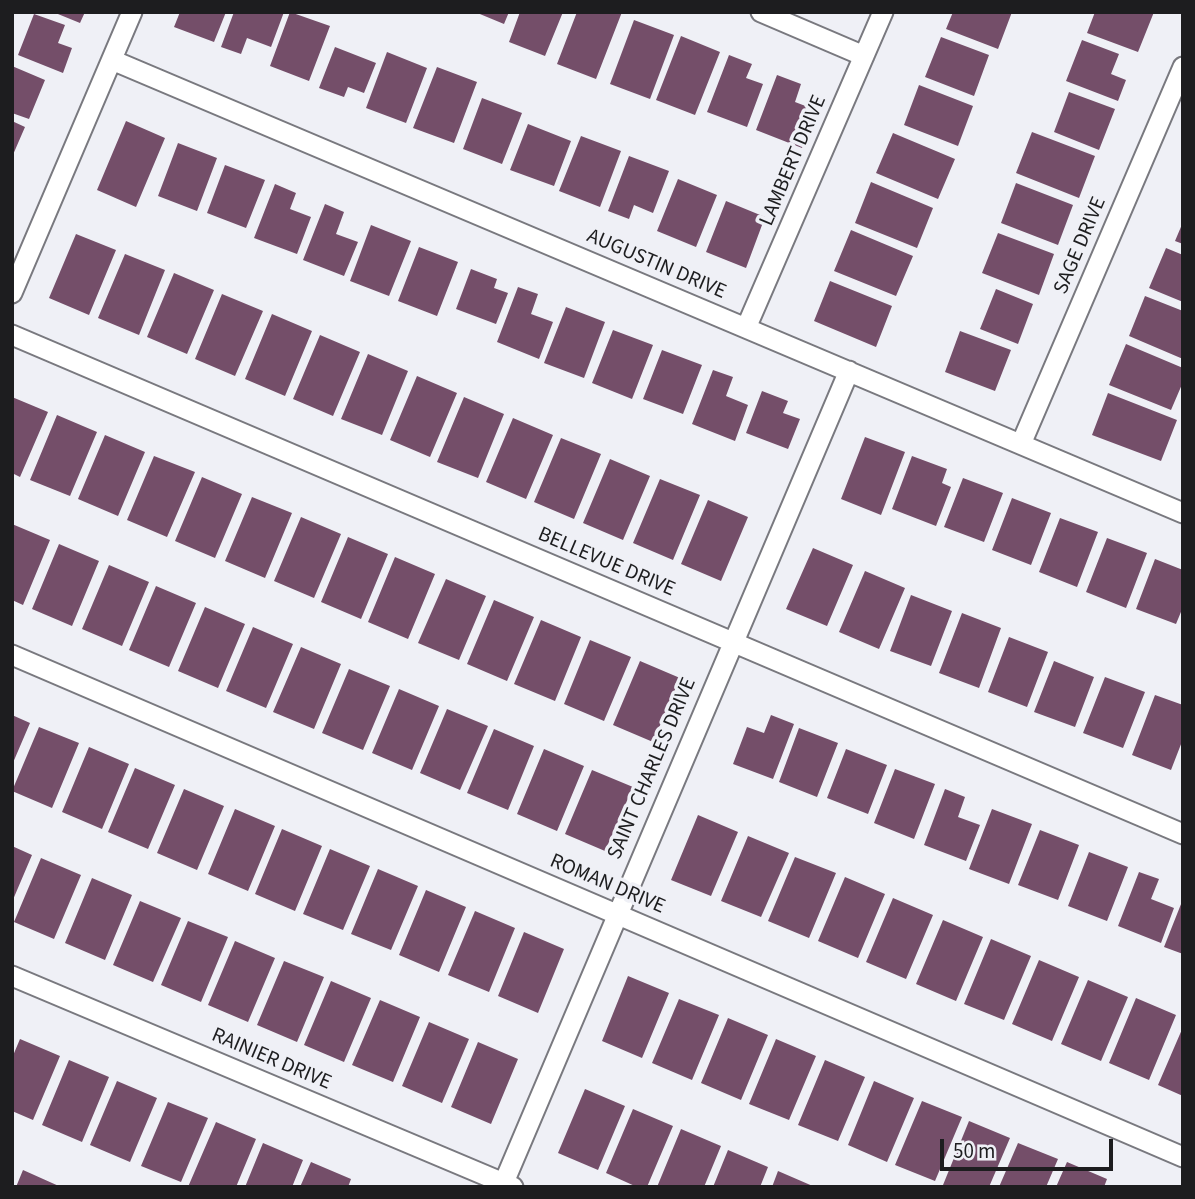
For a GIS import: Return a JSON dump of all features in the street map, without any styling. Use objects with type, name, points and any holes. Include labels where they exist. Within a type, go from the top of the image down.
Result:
[{"type":"street","points":[[12,293],[132,12]]},
{"type":"street","points":[[761,12],[864,56]]},
{"type":"street","name":"LAMBERT DRIVE","points":[[747,328],[883,12]]},
{"type":"street","name":"AUGUSTIN DRIVE","points":[[112,60],[1183,513]]},
{"type":"street","name":"SAGE DRIVE","points":[[1021,444],[1183,67]]},
{"type":"street","name":"BELLEVUE DRIVE","points":[[12,335],[1183,834]]},
{"type":"street","name":"SAINT CHARLES DRIVE","points":[[506,1185],[617,914],[849,370]]},
{"type":"street","name":"ROMAN DRIVE","points":[[12,655],[1183,1157]]},
{"type":"street","name":"RAINIER DRIVE","points":[[12,976],[506,1185]]},
{"type":"building","points":[[53,12],[85,12],[80,23]]},
{"type":"building","points":[[180,12],[226,12],[214,42],[174,27]]},
{"type":"building","points":[[234,12],[284,12],[271,47],[247,38],[241,54],[221,47]]},
{"type":"building","points":[[290,12],[330,26],[309,81],[270,66]]},
{"type":"building","points":[[475,12],[509,12],[504,24]]},
{"type":"building","points":[[520,12],[563,12],[545,56],[509,42]]},
{"type":"building","points":[[577,12],[622,12],[596,79],[557,64]]},
{"type":"building","points":[[953,12],[1012,12],[998,49],[946,29]]},
{"type":"building","points":[[1095,12],[1154,12],[1138,52],[1087,33]]},
{"type":"building","points":[[34,14],[65,25],[58,43],[72,48],[63,73],[18,55]]},
{"type":"building","points":[[634,20],[674,35],[650,99],[610,84]]},
{"type":"building","points":[[681,36],[720,52],[695,115],[656,100]]},
{"type":"building","points":[[941,37],[989,55],[974,96],[925,77]]},
{"type":"building","points":[[1082,40],[1119,54],[1111,74],[1126,80],[1118,101],[1066,81]]},
{"type":"building","points":[[335,47],[376,63],[364,93],[348,87],[344,97],[319,88]]},
{"type":"building","points":[[387,52],[427,68],[406,123],[366,108]]},
{"type":"building","points":[[729,55],[752,64],[746,78],[763,84],[747,127],[707,112]]},
{"type":"building","points":[[12,66],[45,80],[29,119],[12,113]]},
{"type":"building","points":[[437,67],[477,82],[454,143],[413,128]]},
{"type":"building","points":[[777,75],[801,84],[795,102],[816,110],[802,148],[756,130]]},
{"type":"building","points":[[919,85],[973,106],[958,146],[904,125]]},
{"type":"building","points":[[1069,92],[1115,109],[1099,150],[1054,132]]},
{"type":"building","points":[[482,98],[522,113],[502,164],[463,149]]},
{"type":"building","points":[[12,121],[25,127],[12,157]]},
{"type":"building","points":[[126,121],[165,138],[136,207],[97,190]]},
{"type":"building","points":[[528,124],[571,141],[554,186],[510,170]]},
{"type":"building","points":[[1032,132],[1095,156],[1079,198],[1016,173]]},
{"type":"building","points":[[893,133],[955,159],[938,199],[876,173]]},
{"type":"building","points":[[581,136],[621,151],[600,207],[559,191]]},
{"type":"building","points":[[178,143],[217,158],[197,211],[158,196]]},
{"type":"building","points":[[629,156],[669,171],[653,213],[634,205],[629,219],[608,211]]},
{"type":"building","points":[[225,165],[265,180],[246,228],[207,213]]},
{"type":"building","points":[[678,179],[717,195],[696,247],[657,231]]},
{"type":"building","points":[[871,182],[933,208],[917,248],[855,223]]},
{"type":"building","points":[[1016,183],[1073,205],[1058,245],[1001,223]]},
{"type":"building","points":[[275,184],[296,193],[290,209],[311,217],[297,254],[254,238]]},
{"type":"building","points":[[726,201],[765,217],[746,268],[706,252]]},
{"type":"building","points":[[325,204],[344,212],[336,234],[358,242],[344,276],[303,260]]},
{"type":"building","points":[[1183,222],[1183,244],[1175,241]]},
{"type":"building","points":[[371,225],[411,241],[389,296],[350,281]]},
{"type":"building","points":[[851,230],[913,256],[896,296],[834,271]]},
{"type":"building","points":[[998,233],[1054,254],[1039,295],[982,273]]},
{"type":"building","points":[[76,234],[116,250],[89,315],[49,298]]},
{"type":"building","points":[[419,247],[458,262],[437,316],[398,301]]},
{"type":"building","points":[[1166,248],[1183,255],[1183,302],[1149,288]]},
{"type":"building","points":[[125,254],[165,270],[139,335],[98,318]]},
{"type":"building","points":[[471,269],[497,279],[494,288],[508,293],[496,324],[456,309]]},
{"type":"building","points":[[174,273],[214,290],[187,354],[147,337]]},
{"type":"building","points":[[830,281],[892,306],[876,347],[814,321]]},
{"type":"building","points":[[518,287],[538,294],[531,314],[553,322],[539,359],[497,342]]},
{"type":"building","points":[[996,289],[1033,304],[1018,344],[980,329]]},
{"type":"building","points":[[222,294],[263,311],[235,376],[195,359]]},
{"type":"building","points":[[1145,296],[1183,311],[1183,359],[1129,336]]},
{"type":"building","points":[[566,307],[605,322],[584,378],[544,363]]},
{"type":"building","points":[[272,314],[312,331],[285,396],[245,379]]},
{"type":"building","points":[[613,330],[653,345],[632,399],[592,383]]},
{"type":"building","points":[[960,331],[1011,350],[995,391],[945,372]]},
{"type":"building","points":[[320,335],[360,352],[333,416],[293,399]]},
{"type":"building","points":[[1126,344],[1183,368],[1183,382],[1171,410],[1109,385]]},
{"type":"building","points":[[662,350],[702,365],[683,414],[643,399]]},
{"type":"building","points":[[368,354],[408,371],[382,435],[341,419]]},
{"type":"building","points":[[713,370],[733,377],[726,396],[748,405],[735,441],[692,424]]},
{"type":"building","points":[[417,376],[457,393],[430,457],[390,440]]},
{"type":"building","points":[[762,391],[788,401],[783,413],[800,419],[788,449],[746,433]]},
{"type":"building","points":[[1108,393],[1177,420],[1161,461],[1092,435]]},
{"type":"building","points":[[12,397],[48,412],[20,477],[12,473]]},
{"type":"building","points":[[464,397],[504,414],[478,478],[437,462]]},
{"type":"building","points":[[57,415],[97,432],[70,496],[30,480]]},
{"type":"building","points":[[513,418],[553,435],[526,499],[486,482]]},
{"type":"building","points":[[105,435],[145,452],[118,516],[78,499]]},
{"type":"building","points":[[865,437],[905,452],[881,515],[841,499]]},
{"type":"building","points":[[561,438],[601,454],[574,519],[534,502]]},
{"type":"building","points":[[154,456],[195,472],[167,537],[127,520]]},
{"type":"building","points":[[912,456],[947,469],[942,483],[951,487],[936,526],[892,509]]},
{"type":"building","points":[[610,459],[650,476],[623,540],[583,523]]},
{"type":"building","points":[[202,477],[242,494],[215,558],[175,541]]},
{"type":"building","points":[[963,478],[1003,493],[984,542],[944,527]]},
{"type":"building","points":[[660,479],[700,495],[673,560],[633,543]]},
{"type":"building","points":[[252,497],[292,513],[265,578],[225,561]]},
{"type":"building","points":[[1012,498],[1051,513],[1031,565],[992,550]]},
{"type":"building","points":[[708,500],[748,517],[721,581],[681,564]]},
{"type":"building","points":[[301,517],[341,534],[314,598],[274,581]]},
{"type":"building","points":[[1060,518],[1098,532],[1077,587],[1039,572]]},
{"type":"building","points":[[12,524],[50,540],[23,605],[12,600]]},
{"type":"building","points":[[348,537],[388,554],[361,619],[321,602]]},
{"type":"building","points":[[1107,538],[1147,553],[1126,608],[1086,592]]},
{"type":"building","points":[[59,544],[99,561],[72,626],[32,609]]},
{"type":"building","points":[[813,548],[853,565],[827,626],[786,609]]},
{"type":"building","points":[[395,557],[435,574],[408,639],[368,622]]},
{"type":"building","points":[[1155,559],[1183,570],[1183,607],[1176,624],[1136,609]]},
{"type":"building","points":[[109,565],[149,582],[122,646],[82,629]]},
{"type":"building","points":[[865,571],[905,588],[879,649],[839,632]]},
{"type":"building","points":[[446,579],[486,596],[459,660],[418,643]]},
{"type":"building","points":[[156,586],[196,603],[169,667],[129,650]]},
{"type":"building","points":[[911,595],[952,611],[931,666],[890,651]]},
{"type":"building","points":[[494,600],[534,617],[507,681],[467,664]]},
{"type":"building","points":[[205,607],[245,624],[218,688],[178,671]]},
{"type":"building","points":[[962,613],[1001,628],[979,688],[939,673]]},
{"type":"building","points":[[541,620],[581,637],[555,701],[514,684]]},
{"type":"building","points":[[253,627],[293,644],[266,708],[226,691]]},
{"type":"building","points":[[1009,637],[1048,652],[1027,707],[988,692]]},
{"type":"building","points":[[590,640],[631,657],[604,721],[564,704]]},
{"type":"building","points":[[301,647],[341,664],[314,729],[273,712]]},
{"type":"building","points":[[640,661],[680,678],[653,742],[613,725]]},
{"type":"building","points":[[1054,661],[1094,677],[1075,727],[1034,712]]},
{"type":"building","points":[[349,669],[390,686],[363,750],[322,733]]},
{"type":"building","points":[[1105,677],[1145,692],[1123,748],[1083,733]]},
{"type":"building","points":[[399,689],[439,706],[412,770],[372,753]]},
{"type":"building","points":[[1155,695],[1183,705],[1183,739],[1171,770],[1132,755]]},
{"type":"building","points":[[447,709],[488,726],[460,790],[420,773]]},
{"type":"building","points":[[12,715],[30,723],[12,765]]},
{"type":"building","points":[[771,715],[794,724],[773,779],[733,764],[747,727],[764,733]]},
{"type":"building","points":[[39,727],[79,743],[52,808],[12,791]]},
{"type":"building","points":[[799,728],[838,743],[817,797],[779,782]]},
{"type":"building","points":[[494,729],[534,746],[508,810],[467,793]]},
{"type":"building","points":[[89,747],[129,764],[102,829],[62,812]]},
{"type":"building","points":[[544,749],[584,766],[557,831],[517,814]]},
{"type":"building","points":[[846,749],[887,765],[868,814],[827,798]]},
{"type":"building","points":[[135,768],[175,785],[148,849],[108,832]]},
{"type":"building","points":[[895,769],[935,784],[914,839],[874,823]]},
{"type":"building","points":[[592,770],[633,787],[605,851],[565,834]]},
{"type":"building","points":[[184,789],[224,806],[197,870],[157,853]]},
{"type":"building","points":[[945,789],[965,797],[958,817],[980,825],[966,861],[924,845]]},
{"type":"building","points":[[235,809],[275,826],[248,891],[208,874]]},
{"type":"building","points":[[992,809],[1032,824],[1009,884],[969,869]]},
{"type":"building","points":[[698,815],[738,832],[711,896],[671,880]]},
{"type":"building","points":[[282,829],[322,846],[295,911],[255,894]]},
{"type":"building","points":[[1040,830],[1079,845],[1058,900],[1018,885]]},
{"type":"building","points":[[748,836],[789,853],[761,917],[721,901]]},
{"type":"building","points":[[12,846],[32,855],[12,902]]},
{"type":"building","points":[[330,849],[370,866],[343,930],[303,914]]},
{"type":"building","points":[[1089,852],[1128,867],[1107,921],[1068,906]]},
{"type":"building","points":[[795,857],[836,873],[809,938],[768,921]]},
{"type":"building","points":[[41,858],[81,875],[54,939],[14,922]]},
{"type":"building","points":[[378,869],[418,886],[391,950],[351,934]]},
{"type":"building","points":[[1139,872],[1159,879],[1151,899],[1174,908],[1161,943],[1118,926]]},
{"type":"building","points":[[845,877],[885,894],[858,958],[818,941]]},
{"type":"building","points":[[92,878],[132,895],[105,960],[65,943]]},
{"type":"building","points":[[426,890],[466,907],[439,972],[399,955]]},
{"type":"building","points":[[893,898],[933,915],[906,979],[866,962]]},
{"type":"building","points":[[1183,899],[1183,954],[1164,947]]},
{"type":"building","points":[[140,901],[181,918],[153,982],[113,965]]},
{"type":"building","points":[[475,911],[515,928],[489,992],[448,975]]},
{"type":"building","points":[[943,920],[983,937],[956,1001],[916,984]]},
{"type":"building","points":[[188,921],[228,937],[201,1002],[161,985]]},
{"type":"building","points":[[524,932],[564,949],[538,1013],[498,996]]},
{"type":"building","points":[[991,939],[1031,956],[1004,1020],[964,1004]]},
{"type":"building","points":[[235,941],[275,958],[248,1022],[208,1005]]},
{"type":"building","points":[[1039,960],[1079,977],[1052,1041],[1012,1024]]},
{"type":"building","points":[[284,961],[324,977],[297,1042],[257,1025]]},
{"type":"building","points":[[628,976],[669,993],[642,1058],[602,1041]]},
{"type":"building","points":[[1088,980],[1128,997],[1101,1061],[1061,1044]]},
{"type":"building","points":[[331,981],[371,998],[344,1062],[304,1045]]},
{"type":"building","points":[[1136,998],[1176,1015],[1149,1080],[1109,1063]]},
{"type":"building","points":[[679,999],[719,1015],[692,1080],[652,1063]]},
{"type":"building","points":[[380,1000],[420,1017],[393,1082],[352,1065]]},
{"type":"building","points":[[728,1018],[768,1035],[741,1100],[701,1083]]},
{"type":"building","points":[[429,1022],[469,1039],[442,1103],[402,1086]]},
{"type":"building","points":[[1183,1027],[1183,1096],[1158,1085]]},
{"type":"building","points":[[20,1039],[60,1056],[33,1120],[12,1111],[12,1058]]},
{"type":"building","points":[[776,1039],[816,1056],[789,1120],[749,1104]]},
{"type":"building","points":[[478,1042],[518,1059],[491,1124],[451,1107]]},
{"type":"building","points":[[69,1060],[109,1077],[82,1142],[42,1125]]},
{"type":"building","points":[[825,1060],[865,1077],[838,1141],[798,1125]]},
{"type":"building","points":[[117,1081],[157,1098],[130,1162],[90,1145]]},
{"type":"building","points":[[874,1081],[914,1098],[887,1162],[848,1145]]},
{"type":"building","points":[[585,1089],[625,1106],[598,1170],[558,1153]]},
{"type":"building","points":[[922,1101],[962,1117],[935,1181],[895,1165]]},
{"type":"building","points":[[168,1102],[208,1118],[181,1182],[141,1166]]},
{"type":"building","points":[[633,1109],[673,1126],[647,1187],[637,1187],[606,1173]]},
{"type":"building","points":[[969,1121],[1010,1138],[989,1187],[946,1187],[943,1185]]},
{"type":"building","points":[[216,1122],[256,1139],[236,1187],[188,1187]]},
{"type":"building","points":[[681,1129],[721,1146],[704,1187],[657,1187]]},
{"type":"building","points":[[263,1143],[303,1160],[292,1187],[245,1187]]},
{"type":"building","points":[[1018,1143],[1058,1159],[1046,1187],[999,1187]]},
{"type":"building","points":[[728,1150],[768,1167],[760,1187],[713,1187]]},
{"type":"building","points":[[311,1162],[351,1179],[348,1187],[300,1187]]},
{"type":"building","points":[[1067,1162],[1107,1179],[1104,1187],[1056,1187]]},
{"type":"building","points":[[23,1170],[61,1187],[16,1187]]},
{"type":"building","points":[[778,1171],[815,1187],[772,1187]]}]
